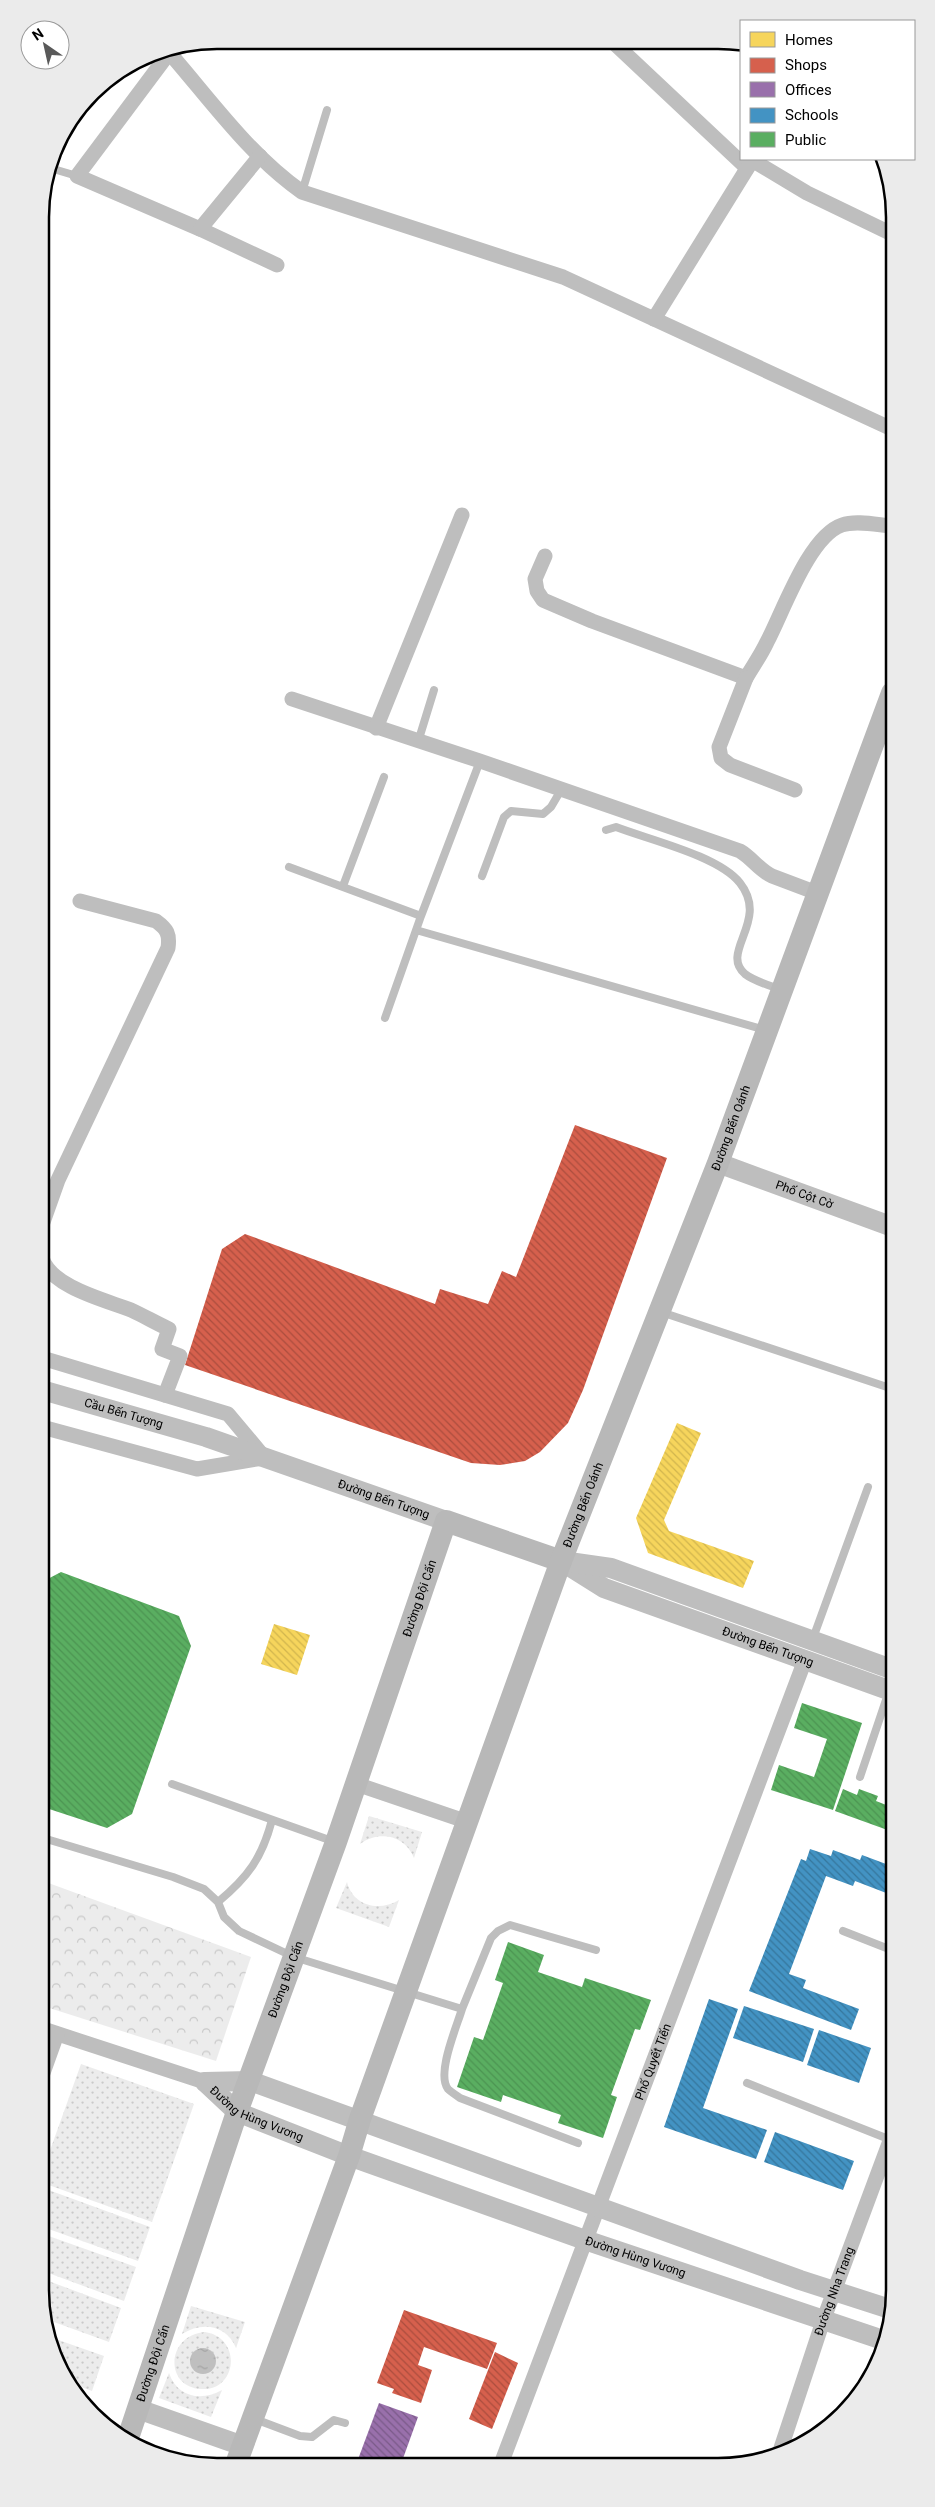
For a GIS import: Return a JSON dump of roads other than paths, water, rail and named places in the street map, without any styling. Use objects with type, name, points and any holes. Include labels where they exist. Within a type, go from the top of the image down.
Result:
[{"type":"main road","name":"Đường Bến Oánh","points":[[561,1561],[718,1163],[886,709]]},
{"type":"main road","name":"Đường Bến Tượng","points":[[446,1521],[561,1561]]},
{"type":"main road","name":"Đường Đội Cấn","points":[[129,2434],[237,2112],[250,2081],[336,1842],[446,1521]]},
{"type":"main road","points":[[239,2455],[349,2156],[360,2119],[561,1561]]},
{"type":"street","points":[[622,49],[740,153]]},
{"type":"street","points":[[173,55],[260,156],[279,176],[302,192],[563,277],[886,426]]},
{"type":"street","points":[[163,58],[77,176],[200,229],[277,265]]},
{"type":"street","points":[[200,229],[260,156]]},
{"type":"street","points":[[654,319],[750,162],[807,193],[886,231]]},
{"type":"street","points":[[376,728],[462,515]]},
{"type":"street","points":[[795,790],[730,765],[721,758],[719,747],[746,678],[767,643],[796,580],[819,543],[834,529],[844,524],[886,526]]},
{"type":"street","points":[[546,556],[535,579],[543,600],[592,621],[746,678]]},
{"type":"street","points":[[292,699],[480,761],[740,851],[772,876],[817,893]]},
{"type":"street","points":[[49,1205],[58,1180],[168,948],[170,937],[166,928],[156,921],[80,901]]},
{"type":"street","name":"Phố Cột Cờ","points":[[718,1163],[886,1224]]},
{"type":"street","points":[[49,1267],[56,1276],[84,1293],[132,1311],[169,1329],[162,1349],[180,1356],[165,1395]]},
{"type":"street","points":[[49,1360],[228,1414],[264,1457],[196,1469],[49,1429]]},
{"type":"street","name":"Cầu Bến Tượng","points":[[49,1392],[206,1437]]},
{"type":"street","name":"Đường Bến Tượng","points":[[206,1437],[446,1521]]},
{"type":"street","name":"Đường Bến Tượng","points":[[561,1561],[611,1568],[808,1650],[886,1689]]},
{"type":"street","name":"Đường Bến Tượng","points":[[808,1650],[886,1668]]},
{"type":"street","name":"Phố Quyết Tiến","points":[[503,2458],[808,1650]]},
{"type":"street","points":[[356,1784],[468,1822]]},
{"type":"street","points":[[50,2032],[205,2082]]},
{"type":"street","name":"Đường Hùng Vương","points":[[205,2082],[250,2081],[360,2119],[800,2280],[885,2307]]},
{"type":"street","name":"Đường Hùng Vương","points":[[205,2082],[237,2112],[349,2156],[585,2240],[879,2339]]},
{"type":"street","name":"Đường Nha Trang","points":[[783,2445],[824,2321],[886,2151]]},
{"type":"street","points":[[138,2410],[239,2455]]},
{"type":"lane","points":[[302,192],[327,110]]},
{"type":"lane","points":[[55,170],[77,176]]},
{"type":"lane","points":[[418,742],[434,690]]},
{"type":"lane","points":[[385,1018],[421,916],[480,761]]},
{"type":"lane","points":[[344,886],[384,777]]},
{"type":"lane","points":[[482,876],[504,817],[511,811],[543,814],[551,807],[561,790]]},
{"type":"lane","points":[[606,830],[616,827],[707,859],[725,868],[739,882],[749,896],[752,909],[738,952],[737,964],[744,974],[781,990]]},
{"type":"lane","points":[[290,867],[421,916]]},
{"type":"lane","points":[[416,930],[766,1030]]},
{"type":"lane","points":[[659,1311],[886,1387]]},
{"type":"lane","points":[[808,1650],[868,1487]]},
{"type":"lane","points":[[860,1777],[886,1708]]},
{"type":"lane","points":[[172,1784],[336,1842]]},
{"type":"lane","points":[[218,1902],[238,1885],[255,1865],[266,1842],[272,1820]]},
{"type":"lane","points":[[49,1840],[173,1877],[204,1890],[218,1902],[224,1917],[239,1931],[294,1957],[462,2009]]},
{"type":"lane","points":[[578,2143],[460,2098],[446,2088],[444,2074],[446,2057],[462,2009],[491,1938],[498,1931],[510,1925],[596,1950]]},
{"type":"lane","points":[[843,1931],[886,1948]]},
{"type":"lane","points":[[747,2082],[886,2133]]},
{"type":"lane","points":[[253,2418],[300,2436],[312,2437],[334,2420],[345,2423]]},
{"type":"water","points":[[203,2348],[212,2352],[216,2361],[212,2370],[203,2374],[194,2370],[190,2361],[194,2352]]}]
